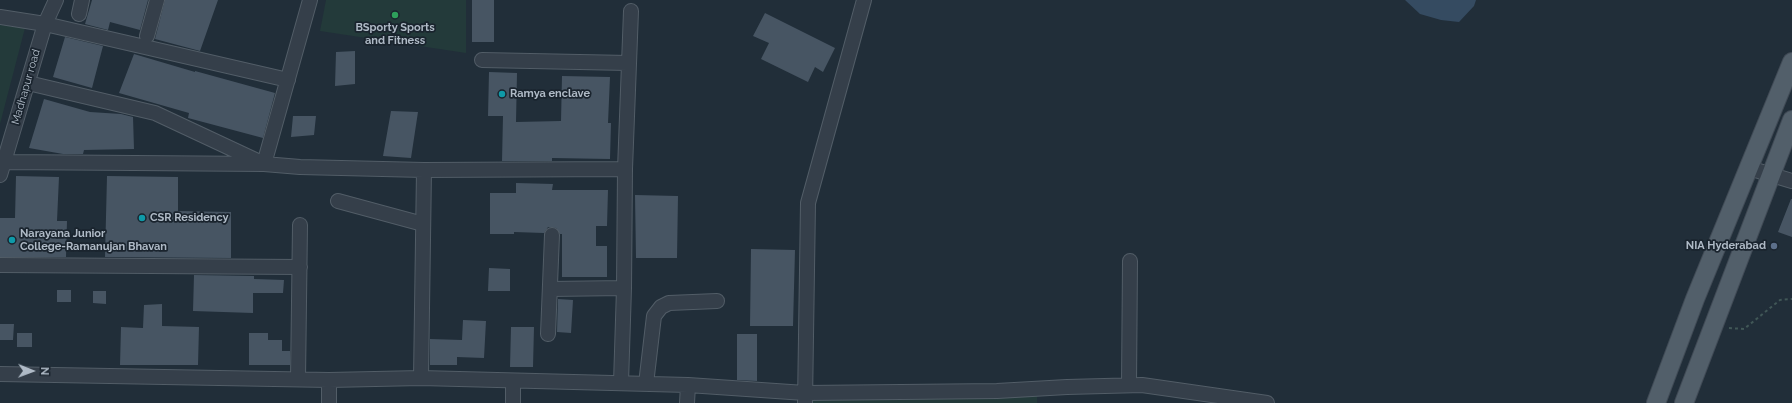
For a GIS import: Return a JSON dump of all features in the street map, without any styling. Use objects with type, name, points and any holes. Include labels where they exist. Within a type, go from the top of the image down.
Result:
[{"type":"main road","points":[[1656,403],[1695,299],[1792,62]]},
{"type":"main road","points":[[1684,403],[1792,120]]},
{"type":"street","name":"Madhapur road","points":[[2,168],[45,24],[56,0]]},
{"type":"street","points":[[79,14],[82,0]]},
{"type":"street","points":[[147,36],[157,0]]},
{"type":"street","points":[[264,164],[310,0]]},
{"type":"street","points":[[805,398],[808,203],[864,0]]},
{"type":"street","points":[[621,383],[630,11]]},
{"type":"street","points":[[0,17],[45,24],[288,80]]},
{"type":"street","points":[[482,60],[628,62]]},
{"type":"street","points":[[28,83],[155,113],[264,164]]},
{"type":"street","points":[[2,168],[264,164],[300,167],[424,170],[625,169]]},
{"type":"street","points":[[1749,168],[1792,181]]},
{"type":"street","points":[[421,378],[424,170]]},
{"type":"street","points":[[338,201],[423,224]]},
{"type":"street","points":[[298,379],[300,225]]},
{"type":"street","points":[[548,334],[552,235]]},
{"type":"street","points":[[1129,385],[1130,261]]},
{"type":"street","points":[[0,265],[300,268]]},
{"type":"street","points":[[550,289],[624,288]]},
{"type":"street","points":[[646,384],[654,316],[661,307],[669,303],[717,301]]},
{"type":"street","points":[[0,374],[329,380],[421,378],[513,382],[621,383],[688,385],[805,398],[1142,385],[1267,403]]},
{"type":"street","points":[[329,380],[330,403]]},
{"type":"street","points":[[512,403],[513,382]]},
{"type":"street","points":[[687,403],[688,385]]},
{"type":"path","points":[[1714,327],[1744,329],[1780,300],[1792,299]]},
{"type":"green space","name":"BSporty Sports and Fitness","points":[[326,0],[466,0],[466,53],[320,31]]},
{"type":"green space","points":[[0,25],[25,28],[0,124]]},
{"type":"green space","points":[[1037,396],[1037,403],[813,403],[813,400]]},
{"type":"water","points":[[1405,0],[1476,0],[1474,6],[1459,22],[1441,20],[1420,14]]},
{"type":"building","points":[[92,0],[148,0],[140,30],[110,22],[108,30],[85,24]]},
{"type":"building","points":[[165,0],[218,0],[200,51],[155,39]]},
{"type":"building","points":[[472,0],[494,0],[494,42],[472,42]]},
{"type":"building","points":[[765,13],[835,48],[823,72],[815,67],[808,82],[761,59],[769,43],[753,36]]},
{"type":"building","points":[[65,37],[103,46],[92,88],[53,77]]},
{"type":"building","points":[[355,51],[355,84],[335,86],[336,52]]},
{"type":"building","points":[[134,54],[275,93],[263,138],[188,118],[189,113],[119,93]]},
{"type":"building","points":[[489,72],[517,73],[516,122],[561,121],[562,76],[610,77],[608,123],[611,123],[610,159],[552,158],[552,161],[502,161],[503,116],[488,116]]},
{"type":"building","points":[[44,99],[90,112],[121,114],[133,117],[134,149],[84,150],[83,154],[63,154],[29,148]]},
{"type":"building","points":[[391,111],[418,112],[411,158],[383,156]]},
{"type":"building","points":[[293,116],[316,116],[314,135],[291,137]]},
{"type":"building","points":[[16,176],[59,177],[57,221],[67,221],[66,257],[0,257],[0,218],[15,218]]},
{"type":"building","name":"CSR Residency","points":[[107,176],[178,177],[178,211],[231,212],[231,258],[105,257]]},
{"type":"building","points":[[516,183],[553,184],[552,190],[608,190],[607,226],[596,226],[596,246],[607,246],[607,277],[562,277],[562,234],[560,234],[556,228],[548,227],[544,233],[514,232],[514,234],[490,234],[490,193],[516,193]]},
{"type":"building","points":[[635,195],[678,196],[677,258],[636,258]]},
{"type":"building","points":[[1792,199],[1792,237],[1778,232]]},
{"type":"building","points":[[751,249],[795,250],[793,326],[750,326]]},
{"type":"building","points":[[489,268],[510,269],[510,291],[488,291]]},
{"type":"building","points":[[194,275],[254,276],[254,279],[284,280],[283,293],[253,293],[253,313],[193,311]]},
{"type":"building","points":[[57,290],[71,290],[71,302],[57,302]]},
{"type":"building","points":[[93,291],[106,291],[106,304],[93,303]]},
{"type":"building","points":[[558,299],[573,300],[571,333],[557,332]]},
{"type":"building","points":[[162,304],[162,326],[199,327],[198,365],[120,365],[121,327],[143,328],[144,305]]},
{"type":"building","points":[[463,320],[486,321],[484,358],[457,357],[457,365],[430,365],[430,339],[462,340]]},
{"type":"building","points":[[0,324],[14,324],[13,340],[0,340]]},
{"type":"building","points":[[511,327],[534,327],[533,367],[510,367]]},
{"type":"building","points":[[17,333],[32,333],[32,347],[17,347]]},
{"type":"building","points":[[249,333],[268,333],[268,340],[282,340],[282,351],[290,351],[290,365],[249,365]]},
{"type":"building","points":[[737,334],[757,334],[757,381],[737,380]]},
{"type":"place","name":"BSporty Sports and Fitness","points":[[395,15]]},
{"type":"place","name":"Ramya enclave","points":[[502,94]]},
{"type":"place","name":"CSR Residency","points":[[142,218]]},
{"type":"place","name":"Narayana Junior College-Ramanujan Bhavan","points":[[12,240]]},
{"type":"place","name":"NIA Hyderabad","points":[[1774,246]]}]
